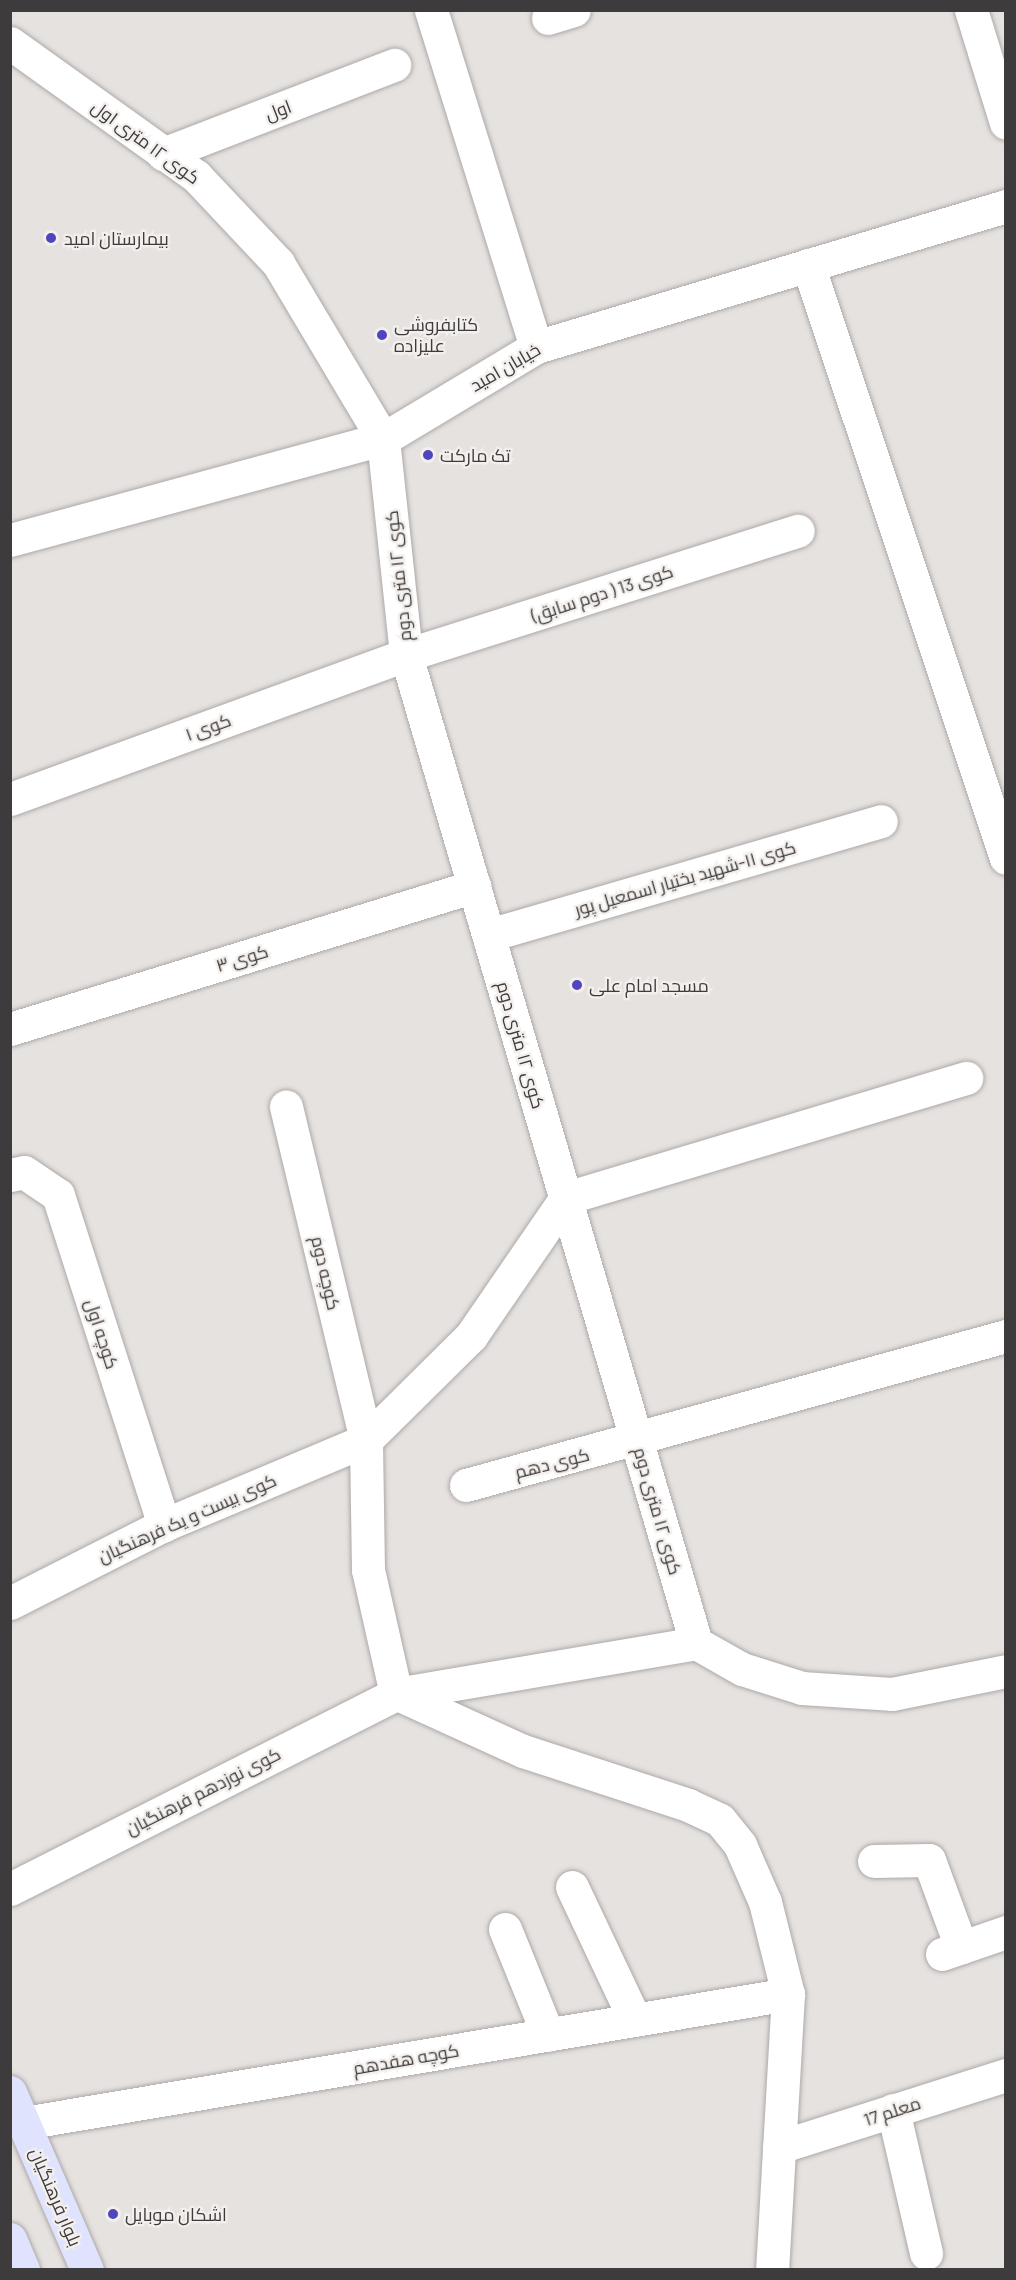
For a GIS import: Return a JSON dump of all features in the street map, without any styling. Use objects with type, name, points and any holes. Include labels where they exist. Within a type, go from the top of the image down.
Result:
[{"type":"main road","name":"بلوار فرهنگیان","points":[[10,2092],[87,2270]]},
{"type":"main road","points":[[10,2239],[23,2270]]},
{"type":"street","points":[[431,10],[536,347]]},
{"type":"street","points":[[971,10],[1005,123]]},
{"type":"street","name":"کوی ۱۲ متری اول","points":[[10,43],[196,176],[278,263],[383,439]]},
{"type":"street","name":"اول","points":[[163,154],[394,65]]},
{"type":"street","name":"خیابان امید","points":[[10,540],[383,439],[536,347],[1005,206]]},
{"type":"street","points":[[808,265],[1005,858]]},
{"type":"street","name":"کوی ۱۲ متری دوم","points":[[383,439],[406,655],[696,1643]]},
{"type":"street","name":"کوی 13 ( دوم سابق)","points":[[406,655],[798,531]]},
{"type":"street","name":"کوی ۱","points":[[10,799],[406,655]]},
{"type":"street","name":"کوی ۱۱-شهید بختیار اسمعیل پور","points":[[489,935],[881,821]]},
{"type":"street","name":"کوی ۳","points":[[10,1029],[474,886]]},
{"type":"street","points":[[366,1440],[471,1336],[566,1198],[966,1078]]},
{"type":"street","name":"کوچه دوم","points":[[286,1106],[366,1440],[368,1570],[396,1694]]},
{"type":"street","name":"کوچه اول","points":[[10,1175],[24,1172],[58,1195],[164,1525]]},
{"type":"street","name":"کوی دهم","points":[[466,1485],[637,1441],[1005,1336]]},
{"type":"street","name":"کوی بیست و یک فرهنگیان","points":[[10,1603],[164,1525],[366,1440]]},
{"type":"street","points":[[696,1643],[742,1669],[802,1688],[892,1694],[1005,1671]]},
{"type":"street","name":"کوی نوزدهم فرهنگیان","points":[[10,1889],[396,1694],[696,1643]]},
{"type":"street","points":[[396,1694],[523,1751],[720,1820],[740,1845],[765,1902],[788,1994],[772,2270]]},
{"type":"street","points":[[874,1861],[929,1860],[951,1951],[1005,1932]]},
{"type":"street","points":[[572,1887],[635,2020]]},
{"type":"street","points":[[505,1929],[549,2035]]},
{"type":"street","name":"کوچه هفدهم","points":[[24,2123],[788,1994]]},
{"type":"street","name":"معلم 17","points":[[778,2147],[1005,2075]]},
{"type":"street","points":[[893,2110],[926,2253]]},
{"type":"place","name":"بیمارستان امید","points":[[51,238]]},
{"type":"place","name":"کتابفروشی علیزاده","points":[[382,335]]},
{"type":"place","name":"تک مارکت","points":[[428,455]]},
{"type":"place","name":"مسجد امام علی","points":[[577,985]]},
{"type":"place","name":"اشکان موبایل","points":[[113,2214]]}]
